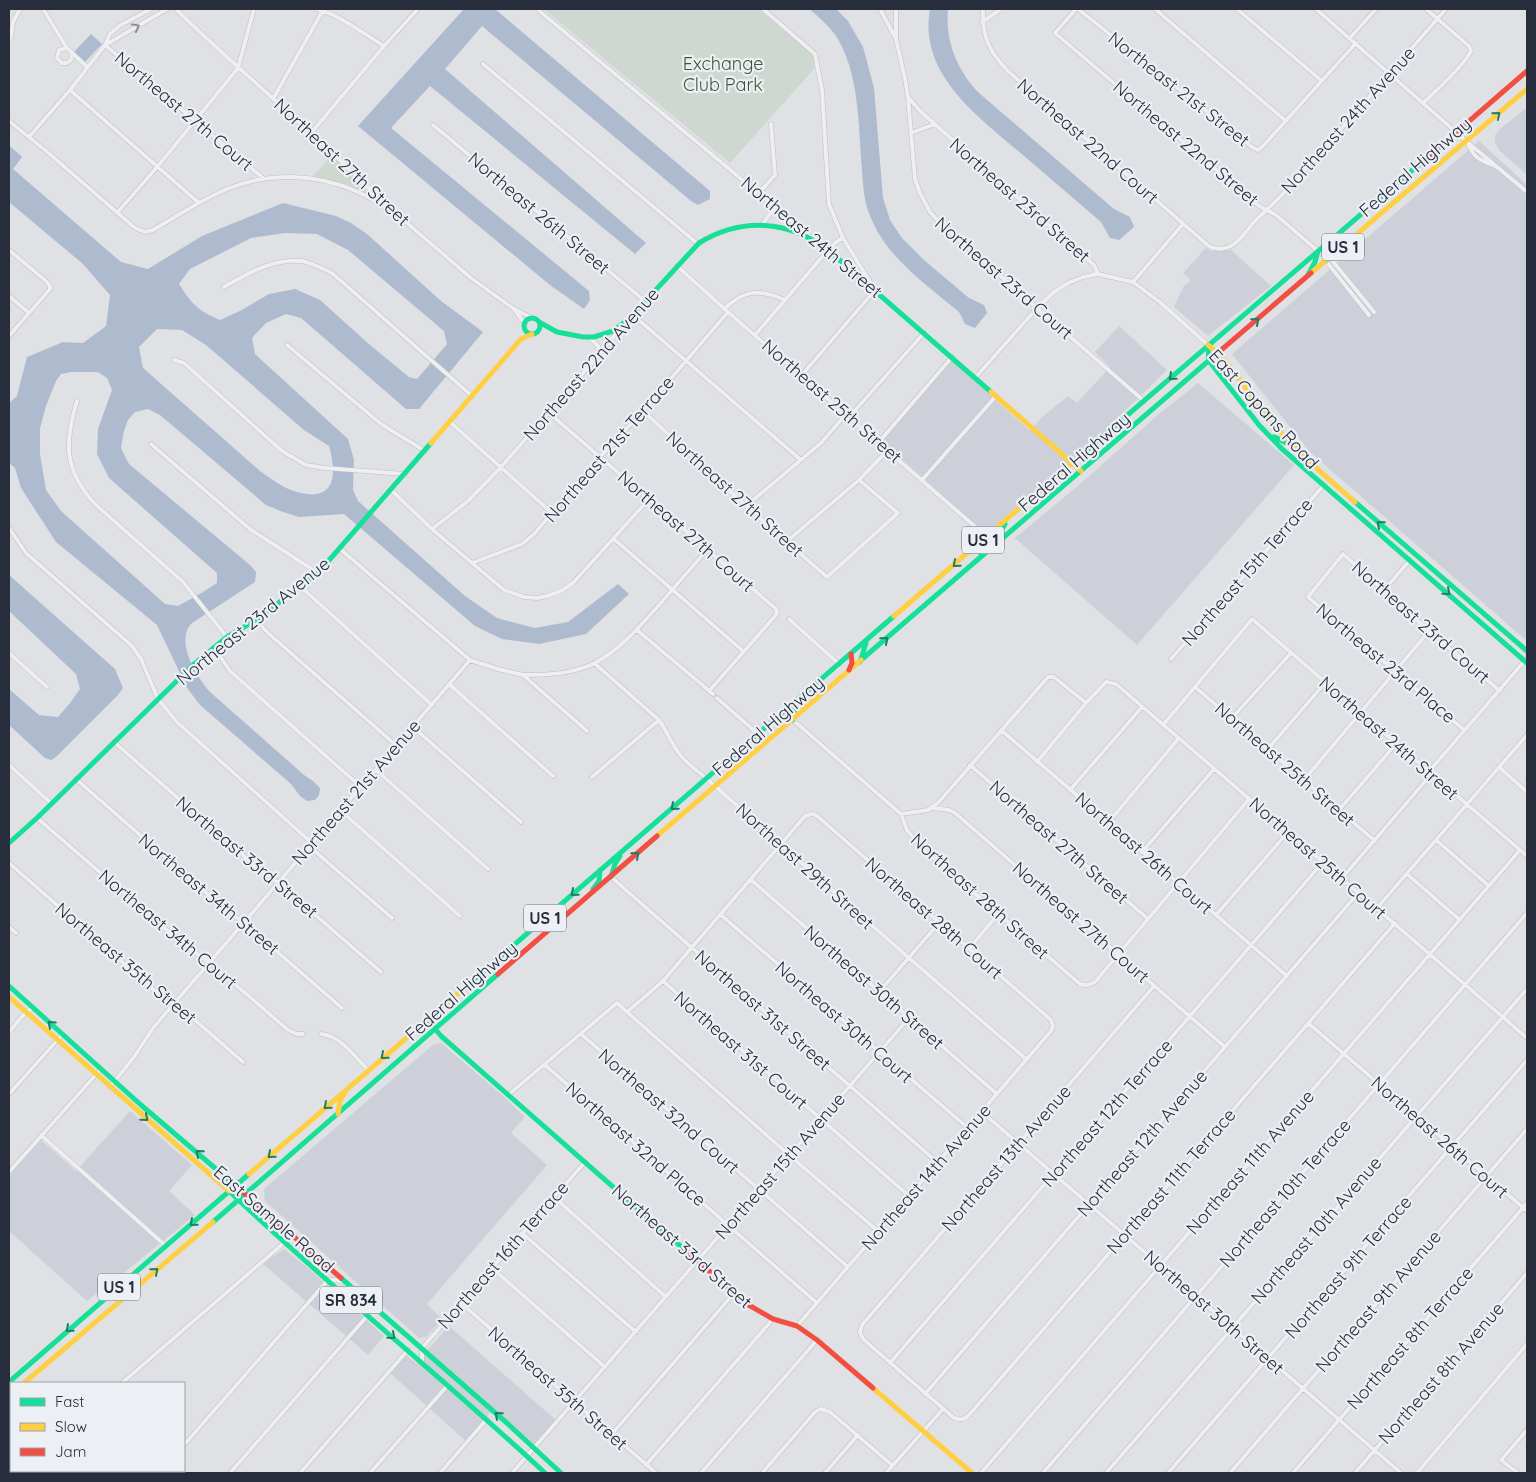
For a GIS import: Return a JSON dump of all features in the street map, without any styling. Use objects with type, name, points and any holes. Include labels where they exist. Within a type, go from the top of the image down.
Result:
[{"type":"main road","name":"Federal Highway","points":[[10,1382],[368,1070],[1527,71]]},
{"type":"main road","name":"Federal Highway","points":[[25,1382],[1305,278],[1527,89]]},
{"type":"main road","name":"Northeast 22nd Avenue","points":[[624,324],[698,244],[724,230],[742,226],[762,225],[801,233],[819,243]]},
{"type":"main road","points":[[1328,260],[1328,250],[1332,239]]},
{"type":"main road","name":"Northeast 24th Street","points":[[819,243],[1081,471]]},
{"type":"main road","points":[[1305,278],[1315,262],[1318,251]]},
{"type":"main road","points":[[550,330],[534,333],[527,332],[526,321],[532,318],[550,330],[575,337],[590,338],[607,334],[624,324]]},
{"type":"main road","points":[[534,333],[540,328],[539,322]]},
{"type":"main road","name":"Northeast 23rd Avenue","points":[[9,843],[52,804],[193,665],[214,647],[256,620],[318,573],[521,339],[525,326]]},
{"type":"main road","name":"Northeast 23rd Avenue","points":[[521,339],[534,333]]},
{"type":"main road","name":"East Copans Road","points":[[1208,345],[1219,353],[1267,416],[1293,446],[1327,478],[1527,651]]},
{"type":"main road","name":"East Copans Road","points":[[1208,345],[1209,361],[1270,437],[1293,460],[1526,660]]},
{"type":"main road","points":[[1270,437],[1293,446]]},
{"type":"main road","points":[[1001,540],[1002,531],[1007,520]]},
{"type":"main road","points":[[978,561],[985,548],[987,537]]},
{"type":"main road","points":[[1400,552],[1413,553]]},
{"type":"main road","points":[[1410,560],[1423,562]]},
{"type":"main road","points":[[860,662],[867,641]]},
{"type":"main road","points":[[848,672],[852,663],[851,654]]},
{"type":"main road","points":[[793,720],[795,708],[801,697]]},
{"type":"main road","points":[[611,877],[615,864],[624,850]]},
{"type":"main road","points":[[589,895],[598,881],[600,870]]},
{"type":"main road","name":"East Sample Road","points":[[9,986],[141,1105],[422,1348],[560,1473]]},
{"type":"main road","name":"East Sample Road","points":[[9,997],[487,1419],[545,1473]]},
{"type":"main road","name":"Northeast 33rd Street","points":[[427,1020],[447,1041],[747,1304],[773,1318],[797,1326],[817,1340],[972,1473]]},
{"type":"main road","points":[[338,1114],[340,1101],[348,1088]]},
{"type":"main road","points":[[132,1106],[134,1104],[141,1105]]},
{"type":"main road","points":[[141,1283],[141,1273],[144,1265]]},
{"type":"main road","points":[[121,1300],[130,1278]]},
{"type":"street","points":[[9,40],[13,22],[20,9]]},
{"type":"street","points":[[43,9],[67,48],[87,67]]},
{"type":"street","points":[[29,137],[70,90],[105,45],[110,34],[151,9]]},
{"type":"street","points":[[105,45],[167,9]]},
{"type":"street","name":"Northeast 27th Street","points":[[176,9],[238,68],[311,133],[363,184],[471,278],[514,309],[532,318]]},
{"type":"street","points":[[117,213],[238,68],[254,9]]},
{"type":"street","points":[[316,9],[323,10],[347,23],[384,46]]},
{"type":"street","points":[[311,133],[384,46],[418,9]]},
{"type":"street","name":"Northeast 24th Street","points":[[537,9],[819,243]]},
{"type":"street","points":[[763,9],[815,54],[822,90],[829,204],[843,238],[875,290],[801,376]]},
{"type":"street","points":[[880,9],[896,39],[906,78],[908,97]]},
{"type":"street","points":[[896,9],[896,39]]},
{"type":"street","name":"Northeast 22nd Court","points":[[982,9],[984,35],[990,50],[1009,72],[1210,247],[1219,250],[1225,249]]},
{"type":"street","points":[[982,22],[1001,9]]},
{"type":"street","name":"Northeast 22nd Street","points":[[1077,9],[1055,33],[1259,206],[1268,210],[1318,251]]},
{"type":"street","name":"Northeast 21st Street","points":[[1077,9],[1252,147],[1258,150],[1262,147],[1286,120]]},
{"type":"street","points":[[1155,9],[1286,120],[1356,43]]},
{"type":"street","points":[[1237,9],[1322,81]]},
{"type":"street","points":[[1316,9],[1457,131],[1466,140],[1470,151],[1481,161],[1498,167],[1527,192]]},
{"type":"street","points":[[1350,38],[1376,9]]},
{"type":"street","points":[[1424,102],[1471,51],[1469,46],[1426,9]]},
{"type":"street","name":"Northeast 24th Avenue","points":[[1225,249],[1234,244],[1253,222],[1268,210],[1446,9]]},
{"type":"street","points":[[273,99],[323,10]]},
{"type":"street","name":"Northeast 27th Court","points":[[105,45],[263,178]]},
{"type":"street","points":[[67,48],[57,52],[57,58],[60,62],[68,63],[71,60],[72,54]]},
{"type":"street","points":[[483,64],[698,244]]},
{"type":"street","points":[[70,90],[199,202]]},
{"type":"street","name":"Northeast 23rd Street","points":[[908,97],[920,111],[1094,264],[1098,274],[1133,282],[1208,345]]},
{"type":"street","name":"Northeast 23rd Court","points":[[908,97],[915,179],[930,212],[942,225],[1144,401]]},
{"type":"street","points":[[9,121],[135,228],[145,232],[153,230],[199,202],[226,189],[263,178],[293,177],[328,181],[364,195],[401,217]]},
{"type":"street","points":[[759,193],[775,175],[771,124]]},
{"type":"street","points":[[911,133],[935,124]]},
{"type":"street","name":"Northeast 26th Street","points":[[433,125],[644,301]]},
{"type":"street","points":[[762,225],[775,207]]},
{"type":"street","points":[[1133,282],[1184,224]]},
{"type":"street","points":[[755,335],[828,250],[843,238]]},
{"type":"street","points":[[9,250],[50,286],[49,292],[9,336]]},
{"type":"street","points":[[1328,260],[1374,312]]},
{"type":"street","points":[[1328,260],[1369,315]]},
{"type":"street","points":[[224,287],[258,268],[278,262],[304,261],[332,273],[472,396]]},
{"type":"street","name":"Northeast 25th Street","points":[[677,266],[987,537]]},
{"type":"street","points":[[975,378],[1038,307],[1054,292],[1083,277],[1098,274]]},
{"type":"street","name":"Northeast 21st Terrace","points":[[472,563],[522,544],[534,534],[600,457],[644,411],[726,310],[742,295],[758,291],[785,300]]},
{"type":"street","points":[[9,296],[28,313]]},
{"type":"street","name":"Northeast 27th Street","points":[[514,309],[525,326]]},
{"type":"street","points":[[634,315],[801,460]]},
{"type":"street","name":"Northeast 22nd Avenue","points":[[432,529],[468,501],[501,467],[624,324]]},
{"type":"street","points":[[746,506],[820,443],[924,333]]},
{"type":"street","points":[[590,338],[599,348],[598,356]]},
{"type":"street","points":[[287,345],[371,416],[392,432],[425,451]]},
{"type":"street","points":[[878,442],[952,358]]},
{"type":"street","points":[[174,360],[184,363],[282,451],[306,464],[325,468],[405,474]]},
{"type":"street","points":[[922,480],[996,396]]},
{"type":"street","points":[[77,401],[70,427],[68,448],[70,462],[83,491],[95,504],[172,571],[194,595],[227,638]]},
{"type":"street","name":"Northeast 27th Street","points":[[644,411],[746,506],[827,577],[898,513],[859,480]]},
{"type":"street","name":"Northeast 27th Court","points":[[549,413],[649,500],[708,548],[775,608],[776,615],[743,651]]},
{"type":"street","points":[[450,422],[552,513]]},
{"type":"street","points":[[151,444],[250,529],[318,573]]},
{"type":"street","points":[[786,542],[859,480],[888,450]]},
{"type":"street","name":"Northeast 15th Terrace","points":[[1171,660],[1324,485]]},
{"type":"street","points":[[391,490],[432,529],[504,590],[524,597],[537,598],[561,591],[573,582],[649,500]]},
{"type":"street","points":[[9,528],[26,553],[132,646],[141,659],[158,699],[186,731],[392,918]]},
{"type":"street","points":[[614,539],[743,651],[711,692],[636,630]]},
{"type":"street","points":[[340,549],[470,660],[498,670],[523,675],[551,674],[594,663],[636,630],[708,548]]},
{"type":"street","name":"Northeast 23rd Court","points":[[1308,597],[1343,554],[1500,691]]},
{"type":"street","points":[[1384,590],[1410,560]]},
{"type":"street","points":[[301,587],[432,705]]},
{"type":"street","name":"Northeast 23rd Place","points":[[1308,597],[1464,730]]},
{"type":"street","points":[[789,619],[840,664]]},
{"type":"street","name":"Northeast 24th Street","points":[[1195,687],[1252,619],[1527,856]]},
{"type":"street","points":[[256,620],[268,633],[397,746]]},
{"type":"street","points":[[1304,780],[1429,630]]},
{"type":"street","points":[[214,647],[230,671],[362,787]]},
{"type":"street","points":[[9,653],[47,687]]},
{"type":"street","points":[[1232,719],[1290,653]]},
{"type":"street","name":"Northeast 21st Avenue","points":[[110,1087],[134,1057],[151,1030],[470,660]]},
{"type":"street","points":[[1342,878],[1428,778],[1430,772],[1464,730],[1526,660]]},
{"type":"street","name":"Northeast 29th Street","points":[[594,663],[659,720],[684,760],[716,786],[908,958],[1027,1060]]},
{"type":"street","points":[[523,675],[587,732]]},
{"type":"street","points":[[900,814],[920,812],[932,808],[943,798],[1048,677],[1054,677],[1086,703],[1037,762]]},
{"type":"street","name":"Northeast 25th Court","points":[[1086,703],[1106,682],[1116,684],[1527,1038]]},
{"type":"street","points":[[1267,750],[1325,683]]},
{"type":"street","points":[[449,684],[553,776]]},
{"type":"street","points":[[1163,725],[1195,687]]},
{"type":"street","name":"Northeast 25th Street","points":[[1195,687],[1375,841]]},
{"type":"street","points":[[717,698],[758,734]]},
{"type":"street","points":[[1070,790],[1142,707]]},
{"type":"street","points":[[592,777],[659,720]]},
{"type":"street","name":"Northeast 28th Street","points":[[793,720],[900,814],[907,830],[920,846],[1080,984],[1085,986],[1095,982],[1119,954]]},
{"type":"street","points":[[413,727],[521,822]]},
{"type":"street","name":"Northeast 26th Court","points":[[1001,730],[1287,976]]},
{"type":"street","points":[[1377,908],[1527,735]]},
{"type":"street","points":[[1108,822],[1178,739]]},
{"type":"street","name":"Northeast 33rd Street","points":[[114,742],[253,864],[278,883],[381,972]]},
{"type":"street","points":[[1338,810],[1396,744]]},
{"type":"street","points":[[9,765],[52,804]]},
{"type":"street","name":"Northeast 27th Street","points":[[970,765],[1147,918]]},
{"type":"street","points":[[1498,767],[1527,792]]},
{"type":"street","points":[[1142,852],[1214,769]]},
{"type":"street","points":[[376,770],[488,869]]},
{"type":"street","name":"Northeast 34th Street","points":[[76,779],[212,899],[243,922],[342,1008]]},
{"type":"street","points":[[1119,954],[1147,918],[1250,799]]},
{"type":"street","name":"Northeast 27th Court","points":[[932,808],[949,810],[955,813],[1225,1047]]},
{"type":"street","points":[[341,811],[460,916]]},
{"type":"street","name":"Northeast 28th Court","points":[[780,844],[805,816],[816,815],[1051,1020],[1053,1026]]},
{"type":"street","name":"Northeast 34th Court","points":[[37,818],[184,945],[209,962],[288,1030],[297,1034],[303,1034]]},
{"type":"street","points":[[1216,915],[1288,832]]},
{"type":"street","points":[[1436,840],[1489,886]]},
{"type":"street","points":[[627,1012],[663,982],[780,844]]},
{"type":"street","name":"Northeast 11th Avenue","points":[[981,1473],[1520,850]]},
{"type":"street","name":"Northeast 12th Terrace","points":[[890,1363],[1323,862]]},
{"type":"street","name":"Northeast 35th Street","points":[[9,863],[110,953],[154,990],[174,1003],[243,1062]]},
{"type":"street","points":[[1407,874],[1460,920]]},
{"type":"street","name":"Northeast 31st Street","points":[[611,877],[938,1163]]},
{"type":"street","name":"Northeast 30th Street","points":[[750,879],[997,1094]]},
{"type":"street","name":"Northeast 12th Avenue","points":[[925,1394],[1359,892]]},
{"type":"street","points":[[968,948],[999,913]]},
{"type":"street","name":"Northeast 10th Terrace","points":[[1043,1473],[1527,913]]},
{"type":"street","name":"Northeast 30th Court","points":[[721,914],[968,1128]]},
{"type":"street","points":[[879,992],[939,922]]},
{"type":"street","name":"Northeast 11th Terrace","points":[[943,1409],[959,1420],[969,1416],[1395,923]]},
{"type":"street","points":[[9,926],[16,933]]},
{"type":"street","name":"Northeast 31st Court","points":[[663,982],[909,1196]]},
{"type":"street","name":"Northeast 13th Avenue","points":[[890,1363],[863,1340],[860,1332],[862,1325],[1154,986]]},
{"type":"street","name":"Northeast 10th Avenue","points":[[1106,1473],[1527,989]]},
{"type":"street","points":[[508,1095],[617,1003],[879,1232]]},
{"type":"street","points":[[9,1032],[26,1012],[33,1008]]},
{"type":"street","name":"Northeast 15th Avenue","points":[[512,1473],[909,1018]]},
{"type":"street","name":"Northeast 26th Court","points":[[1308,1023],[1525,1209]]},
{"type":"street","name":"Northeast 14th Avenue","points":[[797,1326],[1051,1032],[1053,1026]]},
{"type":"street","points":[[321,1034],[330,1035],[368,1070]]},
{"type":"street","name":"Northeast 32nd Court","points":[[580,1034],[848,1267]]},
{"type":"street","points":[[9,1094],[62,1035]]},
{"type":"street","name":"Northeast 9th Terrace","points":[[1168,1473],[1527,1060]]},
{"type":"street","name":"Northeast 32nd Place","points":[[545,1064],[817,1303]]},
{"type":"street","points":[[9,1172],[101,1069]]},
{"type":"street","name":"Northeast 30th Street","points":[[982,1112],[1401,1473]]},
{"type":"street","name":"Northeast 9th Avenue","points":[[1230,1473],[1527,1129]]},
{"type":"street","points":[[41,1135],[166,1246]]},
{"type":"street","name":"Northeast 16th Terrace","points":[[422,1348],[585,1162]]},
{"type":"street","points":[[554,1197],[666,1297]]},
{"type":"street","name":"Northeast 8th Terrace","points":[[1293,1473],[1525,1209],[1527,1203]]},
{"type":"street","points":[[522,1233],[636,1332]]},
{"type":"street","points":[[123,1382],[285,1242]]},
{"type":"street","points":[[492,1268],[605,1367]]},
{"type":"street","name":"Northeast 8th Avenue","points":[[1354,1473],[1527,1273]]},
{"type":"street","points":[[185,1444],[328,1280],[336,1280],[348,1284]]},
{"type":"street","points":[[611,1435],[734,1293]]},
{"type":"street","name":"Northeast 35th Street","points":[[461,1303],[656,1473]]},
{"type":"street","points":[[230,1473],[368,1315]]},
{"type":"street","points":[[646,1465],[773,1318]]},
{"type":"street","points":[[701,1473],[817,1340]]},
{"type":"street","points":[[1417,1473],[1527,1344]]},
{"type":"street","points":[[422,1348],[422,1363]]},
{"type":"street","points":[[300,1473],[408,1350]]},
{"type":"street","points":[[886,1473],[943,1409],[890,1363]]},
{"type":"street","points":[[370,1473],[448,1385]]},
{"type":"street","points":[[762,1473],[815,1412],[821,1409],[830,1412],[892,1465]]},
{"type":"street","points":[[440,1473],[487,1419]]},
{"type":"street","points":[[1518,1473],[1502,1460],[1527,1430]]},
{"type":"street","points":[[825,1473],[858,1436]]},
{"type":"shaded area","points":[[1527,107],[1527,175],[1499,150],[1495,142],[1495,135]]},
{"type":"shaded area","points":[[1479,141],[1527,185],[1527,641],[1310,452],[1232,354]]},
{"type":"shaded area","points":[[1205,248],[1211,251],[1231,250],[1271,286],[1208,336],[1174,307],[1183,287],[1191,280],[1183,273]]},
{"type":"shaded area","points":[[1119,326],[1167,370],[1105,430],[986,534],[881,440],[951,360],[1030,431],[1041,418],[1068,396],[1077,403],[1110,367],[1095,352]]},
{"type":"shaded area","points":[[1198,383],[1294,465],[1137,645],[1015,538],[1079,485],[1159,414]]},
{"type":"shaded area","points":[[441,1043],[525,1117],[511,1133],[547,1165],[427,1304],[442,1319],[426,1337],[419,1338],[265,1201],[264,1189],[434,1044]]},
{"type":"shaded area","points":[[130,1111],[192,1165],[169,1191],[195,1215],[87,1301],[9,1231],[9,1176],[41,1140],[76,1171]]},
{"type":"shaded area","points":[[284,1249],[384,1336],[368,1355],[263,1264]]},
{"type":"shaded area","points":[[449,1326],[557,1421],[534,1445],[494,1408],[466,1441],[390,1373],[406,1355],[416,1363]]},
{"type":"shaded area","points":[[9,1385],[10,1472],[13,1472],[9,1473]]},
{"type":"green space","name":"Exchange Club Park","points":[[546,9],[758,9],[816,56],[813,70],[730,163]]},
{"type":"green space","points":[[333,154],[380,198],[373,199],[357,191],[311,178]]},
{"type":"water","points":[[464,9],[495,9],[710,191],[710,199],[698,205],[691,201],[482,26],[445,69],[646,243],[635,254],[430,86],[391,128],[589,291],[590,300],[584,309],[550,285],[358,126]]},
{"type":"water","points":[[809,9],[836,9],[848,21],[863,47],[874,88],[883,198],[890,220],[902,238],[924,260],[969,298],[984,305],[987,313],[975,328],[965,324],[959,312],[909,270],[887,246],[878,232],[869,212],[864,194],[858,118],[850,67],[836,36]]},
{"type":"water","points":[[930,9],[948,9],[948,32],[954,54],[964,75],[979,93],[1114,209],[1130,217],[1134,227],[1119,240],[1110,238],[1101,222],[971,110],[943,74],[933,54],[929,33]]},
{"type":"water","points":[[91,34],[102,44],[85,62],[74,52]]},
{"type":"water","points":[[9,145],[22,157],[13,169],[121,262],[148,269],[202,236],[283,203],[336,216],[351,223],[367,234],[441,301],[483,332],[419,409],[406,409],[301,318],[286,314],[266,323],[252,338],[255,354],[348,439],[354,460],[353,490],[358,501],[465,596],[497,618],[535,628],[568,622],[618,584],[629,594],[586,634],[539,644],[502,639],[475,626],[344,514],[299,517],[266,505],[160,415],[148,409],[135,412],[128,420],[121,448],[129,464],[256,572],[255,582],[192,623],[185,639],[189,659],[210,692],[320,788],[319,795],[315,800],[307,801],[300,796],[291,784],[200,705],[187,688],[157,625],[56,542],[21,488],[15,468],[9,463],[9,403],[17,396],[27,357],[63,342],[83,343],[106,326],[110,295],[83,264],[9,202]],"holes":[[[285,233],[317,234],[348,250],[444,331],[447,344],[417,379],[409,377],[320,300],[295,289],[269,294],[220,320],[196,306],[179,284],[190,269],[251,238]],[[157,329],[182,330],[206,345],[304,430],[329,446],[333,467],[331,484],[320,493],[297,492],[282,486],[260,471],[143,368],[139,347]],[[98,372],[107,378],[112,390],[98,429],[97,454],[109,478],[217,573],[217,583],[178,606],[165,604],[61,511],[46,490],[40,454],[40,428],[46,406],[56,381],[61,374]]]},
{"type":"water","points":[[9,575],[115,669],[123,688],[51,760],[45,758],[9,725],[9,689],[39,715],[58,717],[80,689],[76,674],[9,611]]},
{"type":"traffic: fast","points":[[1081,455],[1430,155]]},
{"type":"traffic: fast","points":[[539,322],[557,332],[583,337],[594,337],[613,331],[629,319],[699,243],[732,229],[765,225],[797,233],[813,240],[828,250],[991,392]]},
{"type":"traffic: fast","points":[[1326,261],[1331,241]]},
{"type":"traffic: fast","points":[[1308,275],[1318,251]]},
{"type":"traffic: fast","points":[[532,318],[540,326],[532,334],[524,326],[532,318]]},
{"type":"traffic: fast","points":[[1208,345],[1209,361],[1259,425],[1281,448],[1527,663]]},
{"type":"traffic: fast","points":[[861,660],[1213,357]]},
{"type":"traffic: fast","points":[[1271,437],[1275,437],[1290,445]]},
{"type":"traffic: fast","points":[[9,843],[193,665],[227,637],[256,620],[318,573],[431,443]]},
{"type":"traffic: fast","points":[[1355,502],[1527,651]]},
{"type":"traffic: fast","points":[[1001,540],[1001,531],[1005,524]]},
{"type":"traffic: fast","points":[[981,555],[985,548],[987,537]]},
{"type":"traffic: fast","points":[[470,983],[894,616]]},
{"type":"traffic: fast","points":[[860,662],[866,643]]},
{"type":"traffic: fast","points":[[793,720],[795,708],[799,701]]},
{"type":"traffic: fast","points":[[611,877],[620,856]]},
{"type":"traffic: fast","points":[[593,889],[599,881],[600,870]]},
{"type":"traffic: fast","points":[[213,1222],[498,974]]},
{"type":"traffic: fast","points":[[9,986],[141,1105],[236,1186]]},
{"type":"traffic: fast","points":[[427,1019],[441,1036],[685,1250]]},
{"type":"traffic: fast","points":[[9,1382],[249,1174]]},
{"type":"traffic: fast","points":[[229,1191],[545,1473]]},
{"type":"traffic: fast","points":[[124,1296],[129,1278]]},
{"type":"traffic: fast","points":[[341,1278],[508,1424],[561,1473]]},
{"type":"traffic: slow","points":[[1311,273],[1527,89]]},
{"type":"traffic: slow","points":[[431,443],[521,339],[532,334]]},
{"type":"traffic: slow","points":[[1208,345],[1226,362],[1261,410],[1289,441],[1355,502]]},
{"type":"traffic: slow","points":[[991,392],[1081,471]]},
{"type":"traffic: slow","points":[[894,616],[1081,455]]},
{"type":"traffic: slow","points":[[657,836],[861,660]]},
{"type":"traffic: slow","points":[[249,1174],[470,983]]},
{"type":"traffic: slow","points":[[9,997],[229,1191]]},
{"type":"traffic: slow","points":[[338,1114],[340,1101],[345,1092]]},
{"type":"traffic: slow","points":[[25,1382],[213,1222]]},
{"type":"traffic: slow","points":[[873,1388],[972,1473]]},
{"type":"traffic: jam","points":[[1430,155],[1527,71]]},
{"type":"traffic: jam","points":[[1213,357],[1311,273]]},
{"type":"traffic: jam","points":[[849,670],[852,663],[851,654]]},
{"type":"traffic: jam","points":[[498,974],[657,836]]},
{"type":"traffic: jam","points":[[236,1186],[341,1278]]},
{"type":"traffic: jam","points":[[685,1250],[747,1304],[773,1319],[797,1326],[817,1340],[873,1388]]}]
